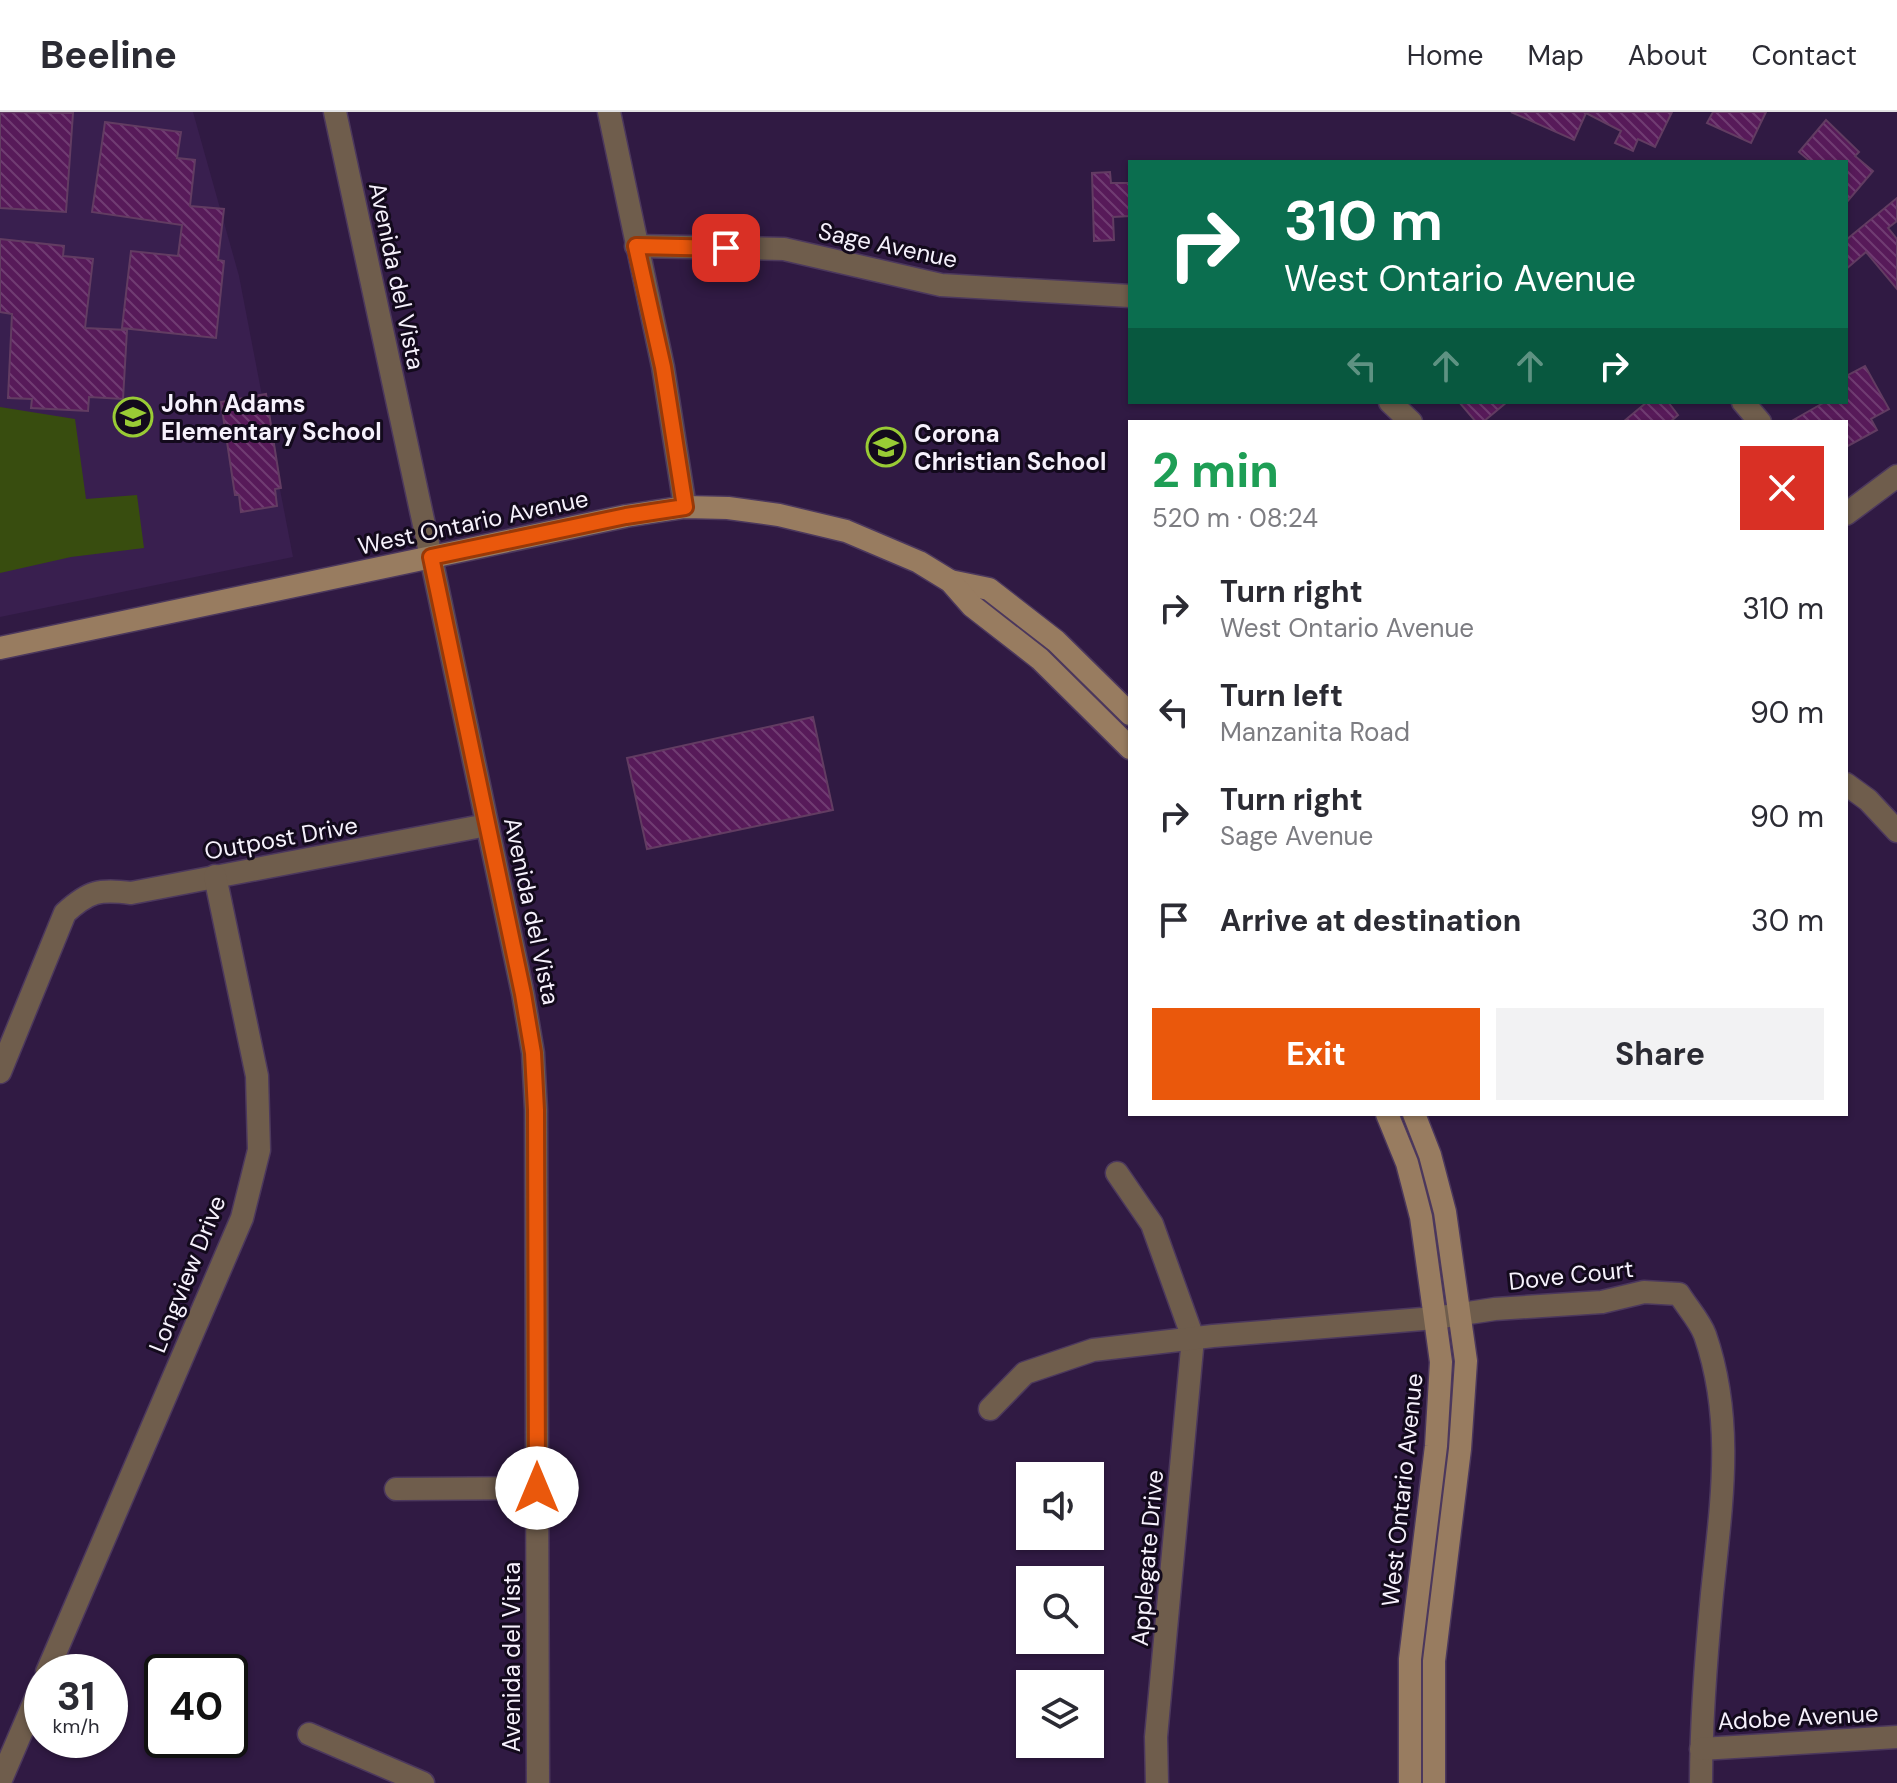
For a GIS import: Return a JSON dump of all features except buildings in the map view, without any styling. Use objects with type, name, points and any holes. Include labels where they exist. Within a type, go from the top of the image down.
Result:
[{"type":"main road","name":"West Ontario Avenue","points":[[0,648],[626,516],[685,507],[728,508],[779,515],[846,531],[919,562],[950,581],[972,606],[1040,659],[1128,746]]},
{"type":"main road","name":"West Ontario Avenue","points":[[950,581],[989,589],[1056,641],[1128,712]]},
{"type":"main road","name":"West Ontario Avenue","points":[[1388,1116],[1407,1163],[1421,1217],[1441,1362],[1436,1446],[1410,1659],[1410,1783]]},
{"type":"main road","points":[[1415,1116],[1430,1155],[1445,1212],[1466,1361],[1460,1449],[1434,1661],[1434,1783]]},
{"type":"street","name":"Avenida del Vista","points":[[335,112],[533,1053],[538,1244],[538,1783]]},
{"type":"street","points":[[609,112],[663,367],[685,507]]},
{"type":"street","name":"Sage Avenue","points":[[636,246],[784,249],[941,285],[1128,296]]},
{"type":"street","points":[[1392,404],[1409,420]]},
{"type":"street","points":[[1745,404],[1758,420]]},
{"type":"street","points":[[1848,513],[1897,476]]},
{"type":"street","points":[[1848,785],[1868,800],[1897,831]]},
{"type":"street","name":"Outpost Drive","points":[[0,1072],[65,913],[83,896],[106,890],[131,893],[487,825]]},
{"type":"street","name":"Longview Drive","points":[[55,1654],[242,1218],[259,1150],[257,1076],[215,876]]},
{"type":"street","points":[[1117,1173],[1152,1224],[1193,1338]]},
{"type":"street","name":"Dove Court","points":[[990,1409],[1025,1373],[1093,1350],[1193,1338],[1435,1318],[1495,1309],[1602,1302],[1644,1292],[1679,1294],[1704,1332],[1723,1412],[1725,1469],[1710,1618],[1701,1783]]},
{"type":"street","name":"Applegate Drive","points":[[1157,1783],[1156,1737],[1193,1338]]},
{"type":"street","points":[[396,1489],[537,1488]]},
{"type":"street","points":[[0,1782],[24,1726]]},
{"type":"street","points":[[309,1734],[423,1783]]},
{"type":"street","name":"Adobe Avenue","points":[[1701,1749],[1897,1737]]},
{"type":"shaded area","name":"John Adams Elementary School","points":[[0,112],[193,112],[239,276],[293,557],[0,617]]},
{"type":"green space","points":[[0,407],[75,419],[86,499],[137,495],[144,548],[71,557],[0,573]]},
{"type":"place","name":"John Adams Elementary School","points":[[133,417]]},
{"type":"place","name":"Corona Christian School","points":[[886,447]]},
{"type":"route","points":[[537,1488],[538,1246],[533,1053],[431,557],[626,516],[685,507],[663,367],[636,246],[726,248]]}]
